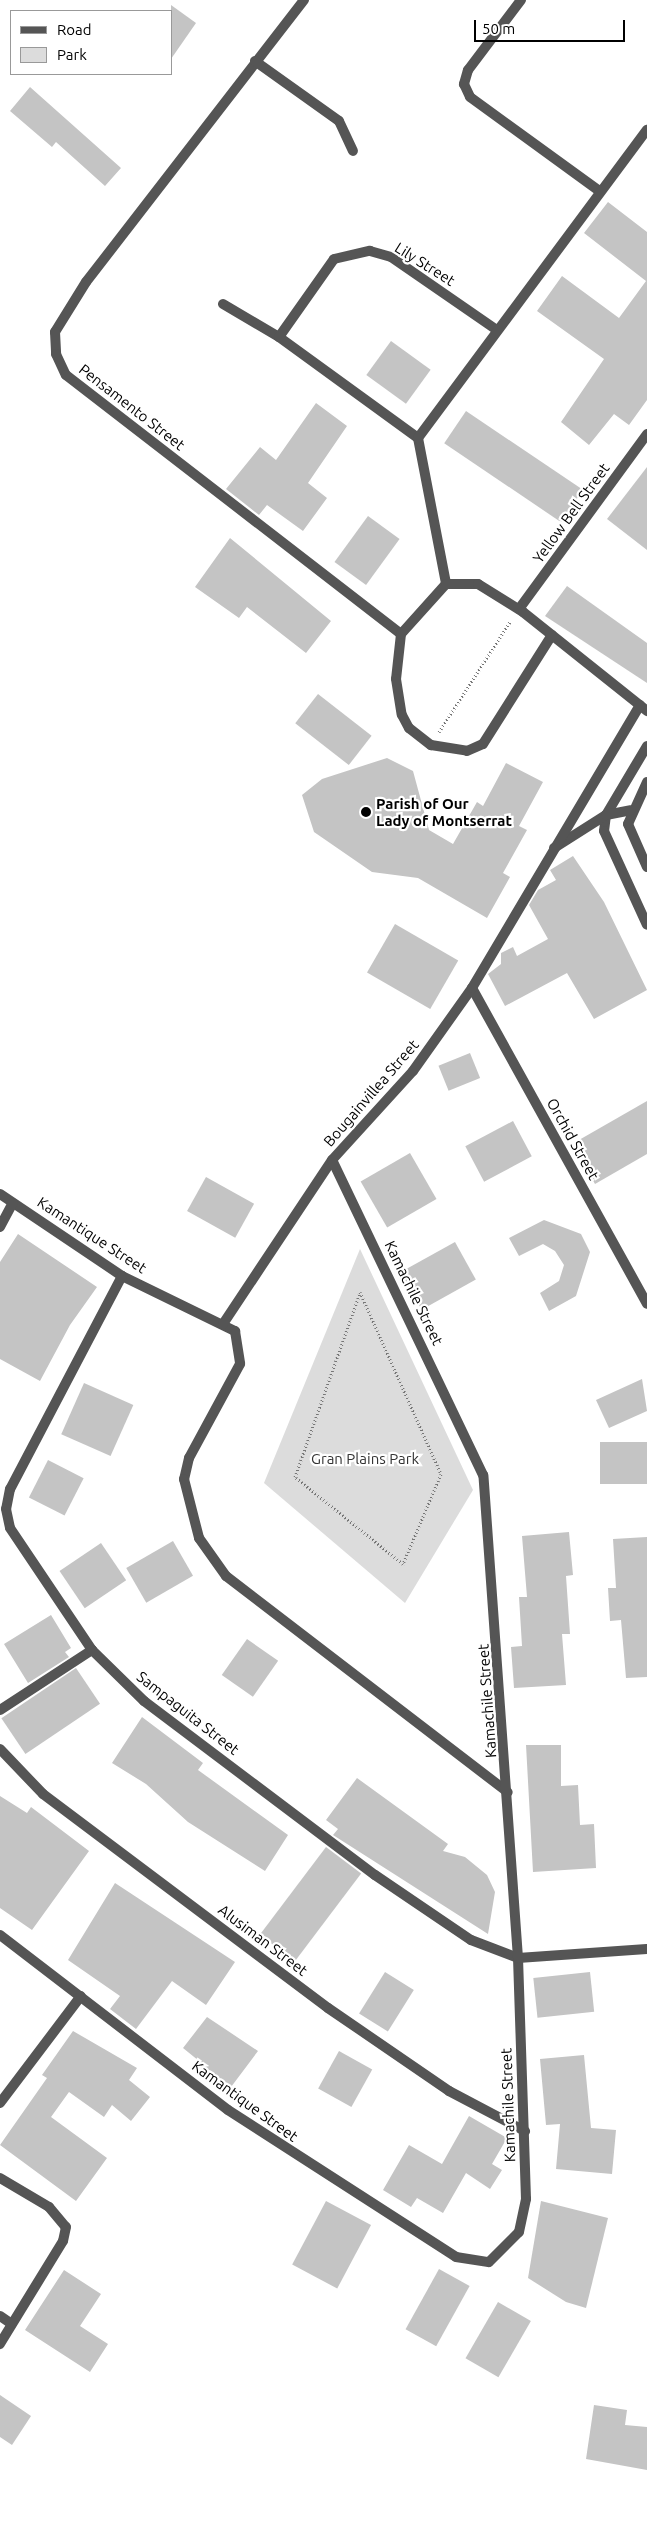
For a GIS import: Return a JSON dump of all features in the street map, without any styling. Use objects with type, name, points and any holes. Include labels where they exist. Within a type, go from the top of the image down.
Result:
[{"type":"street","name":"Pensamento Street","points":[[304,0],[255,61],[68,307],[56,332],[56,354],[66,375],[401,634]]},
{"type":"street","points":[[521,0],[468,70],[464,84],[470,97],[598,190]]},
{"type":"street","points":[[255,61],[339,121],[353,151]]},
{"type":"street","points":[[418,438],[598,190],[647,130]]},
{"type":"street","name":"Lily Street","points":[[279,337],[334,259],[370,251],[391,257],[497,330]]},
{"type":"street","points":[[223,304],[279,337],[418,438],[446,584]]},
{"type":"street","name":"Yellow Bell Street","points":[[519,609],[647,434]]},
{"type":"street","points":[[552,635],[483,744],[467,751],[431,745],[409,728],[402,715],[396,679],[401,634],[446,584],[478,584],[519,609],[552,635],[644,708]]},
{"type":"street","name":"Bougainvillea Street","points":[[223,1324],[332,1160],[413,1071],[472,988],[550,851],[644,708]]},
{"type":"street","points":[[647,746],[606,815],[604,831],[611,850],[647,925]]},
{"type":"street","points":[[647,782],[630,810],[630,836],[647,867]]},
{"type":"street","points":[[606,815],[630,810]]},
{"type":"street","name":"Bougainvillea Street","points":[[550,851],[606,815]]},
{"type":"street","name":"Orchid Street","points":[[472,988],[647,1304]]},
{"type":"street","name":"Kamachile Street","points":[[332,1160],[483,1475],[508,1792],[518,1958],[526,2199],[519,2232],[489,2262]]},
{"type":"street","name":"Kamantique Street","points":[[0,1194],[122,1276],[223,1324]]},
{"type":"street","points":[[0,1227],[13,1203]]},
{"type":"street","name":"Sampaguita Street","points":[[122,1276],[10,1489],[6,1508],[10,1528],[92,1650],[144,1701],[375,1875],[453,1930],[518,1958],[647,1949]]},
{"type":"street","points":[[223,1324],[238,1340],[240,1364],[188,1458],[184,1479],[199,1538],[226,1576],[508,1792]]},
{"type":"street","points":[[0,1710],[92,1650]]},
{"type":"street","name":"Alusiman Street","points":[[0,1749],[43,1794],[328,2008],[450,2091],[525,2131]]},
{"type":"street","name":"Kamantique Street","points":[[0,1935],[228,2110],[336,2183],[456,2257],[489,2262]]},
{"type":"street","points":[[0,2103],[81,1996]]},
{"type":"street","points":[[0,2178],[49,2207],[66,2227],[64,2241],[0,2344]]},
{"type":"street","points":[[0,2316],[12,2324]]},
{"type":"path","points":[[431,745],[519,609]]},
{"type":"path","points":[[360,1292],[441,1474],[403,1564],[295,1477],[360,1292]]},
{"type":"green space","name":"Gran Plains Park","points":[[360,1249],[473,1490],[405,1603],[264,1483]]},
{"type":"building","points":[[171,5],[196,23],[172,58],[172,10]]},
{"type":"building","points":[[30,87],[121,168],[105,186],[56,142],[52,147],[10,111]]},
{"type":"building","points":[[608,202],[647,232],[647,400],[629,425],[614,414],[589,445],[561,422],[604,359],[537,311],[562,276],[619,318],[646,281],[584,233]]},
{"type":"building","points":[[391,341],[431,370],[406,404],[366,375]]},
{"type":"building","points":[[316,403],[347,426],[308,483],[327,498],[303,531],[267,505],[259,515],[226,489],[260,447],[276,460]]},
{"type":"building","points":[[466,411],[583,490],[561,522],[444,443]]},
{"type":"building","points":[[647,467],[647,550],[607,519]]},
{"type":"building","points":[[368,516],[400,539],[366,585],[334,562]]},
{"type":"building","points":[[230,538],[331,621],[306,653],[247,607],[239,618],[195,587]]},
{"type":"building","points":[[567,586],[647,643],[647,683],[545,616]]},
{"type":"building","points":[[318,694],[372,736],[349,765],[295,723]]},
{"type":"building","points":[[387,758],[413,771],[429,830],[453,844],[477,802],[483,806],[506,763],[543,782],[519,826],[527,830],[503,873],[510,877],[487,918],[418,878],[372,872],[314,832],[302,795],[322,779]]},
{"type":"building","points":[[573,856],[604,902],[647,990],[594,1019],[567,973],[505,1006],[488,974],[501,964],[501,953],[513,947],[517,956],[548,939],[529,905],[538,890],[556,880],[550,870]]},
{"type":"building","points":[[395,924],[458,960],[430,1009],[367,972]]},
{"type":"building","points":[[470,1053],[480,1078],[449,1091],[438,1066]]},
{"type":"building","points":[[647,1101],[647,1154],[595,1184],[572,1144]]},
{"type":"building","points":[[513,1121],[532,1156],[484,1182],[465,1146]]},
{"type":"building","points":[[410,1153],[436,1199],[387,1227],[361,1182]]},
{"type":"building","points":[[206,1177],[254,1204],[235,1238],[187,1211]]},
{"type":"building","points":[[544,1220],[581,1234],[590,1252],[576,1296],[549,1311],[540,1293],[559,1281],[564,1265],[555,1251],[543,1244],[519,1256],[509,1238]]},
{"type":"building","points":[[18,1234],[97,1287],[70,1325],[40,1381],[0,1359],[0,1262]]},
{"type":"building","points":[[455,1242],[476,1280],[422,1310],[401,1272]]},
{"type":"building","points":[[642,1379],[647,1411],[609,1428],[596,1400]]},
{"type":"building","points":[[84,1383],[133,1405],[111,1456],[61,1434]]},
{"type":"building","points":[[600,1442],[647,1442],[647,1484],[600,1484]]},
{"type":"building","points":[[48,1460],[84,1478],[65,1516],[29,1497]]},
{"type":"building","points":[[569,1532],[573,1575],[566,1576],[570,1634],[562,1634],[566,1685],[514,1688],[511,1647],[522,1646],[519,1597],[527,1597],[522,1536]]},
{"type":"building","points":[[647,1537],[647,1677],[626,1678],[621,1620],[610,1621],[608,1588],[616,1588],[613,1539]]},
{"type":"building","points":[[173,1541],[193,1576],[146,1603],[126,1568]]},
{"type":"building","points":[[101,1543],[126,1580],[85,1608],[60,1571]]},
{"type":"building","points":[[51,1615],[71,1648],[65,1652],[69,1657],[28,1683],[4,1644]]},
{"type":"building","points":[[247,1639],[278,1661],[253,1697],[222,1675]]},
{"type":"building","points":[[76,1668],[100,1704],[25,1754],[1,1718]]},
{"type":"building","points":[[142,1717],[203,1763],[198,1770],[288,1835],[265,1871],[188,1822],[146,1784],[112,1763]]},
{"type":"building","points":[[526,1745],[561,1745],[561,1786],[578,1785],[580,1825],[594,1824],[596,1868],[533,1872]]},
{"type":"building","points":[[357,1778],[448,1844],[443,1851],[465,1857],[487,1875],[495,1892],[488,1934],[333,1835],[338,1829],[326,1820]]},
{"type":"building","points":[[0,1796],[27,1813],[31,1807],[89,1851],[32,1930],[0,1908]]},
{"type":"building","points":[[326,1847],[361,1873],[295,1961],[260,1935]]},
{"type":"building","points":[[115,1883],[235,1962],[206,2005],[172,1981],[136,2029],[110,2009],[120,1996],[68,1960]]},
{"type":"building","points":[[385,1972],[414,1990],[388,2032],[359,2014]]},
{"type":"building","points":[[590,1972],[594,2012],[537,2018],[533,1978]]},
{"type":"building","points":[[207,2017],[258,2051],[225,2095],[197,2074],[204,2065],[183,2048]]},
{"type":"building","points":[[73,2031],[137,2068],[129,2080],[150,2097],[131,2121],[112,2105],[104,2117],[69,2092],[51,2117],[107,2158],[76,2201],[0,2145],[47,2078],[42,2075]]},
{"type":"building","points":[[339,2051],[372,2069],[351,2107],[318,2089]]},
{"type":"building","points":[[584,2055],[591,2128],[616,2130],[612,2174],[556,2169],[560,2124],[546,2125],[540,2059]]},
{"type":"building","points":[[469,2116],[507,2138],[492,2164],[502,2170],[490,2189],[466,2173],[443,2213],[417,2198],[411,2207],[383,2190],[409,2145],[442,2164]]},
{"type":"building","points":[[326,2201],[371,2225],[337,2289],[292,2265]]},
{"type":"building","points":[[541,2201],[608,2218],[586,2308],[566,2302],[528,2278]]},
{"type":"building","points":[[439,2269],[470,2286],[436,2346],[406,2329]]},
{"type":"building","points":[[64,2270],[101,2294],[80,2326],[108,2344],[90,2372],[25,2330]]},
{"type":"building","points":[[498,2302],[531,2321],[498,2377],[465,2358]]},
{"type":"building","points":[[0,2395],[31,2416],[12,2445],[0,2437]]},
{"type":"building","points":[[594,2405],[627,2410],[625,2425],[647,2427],[647,2470],[586,2459]]},
{"type":"place","name":"Parish of Our Lady of Montserrat","points":[[366,812]]}]
